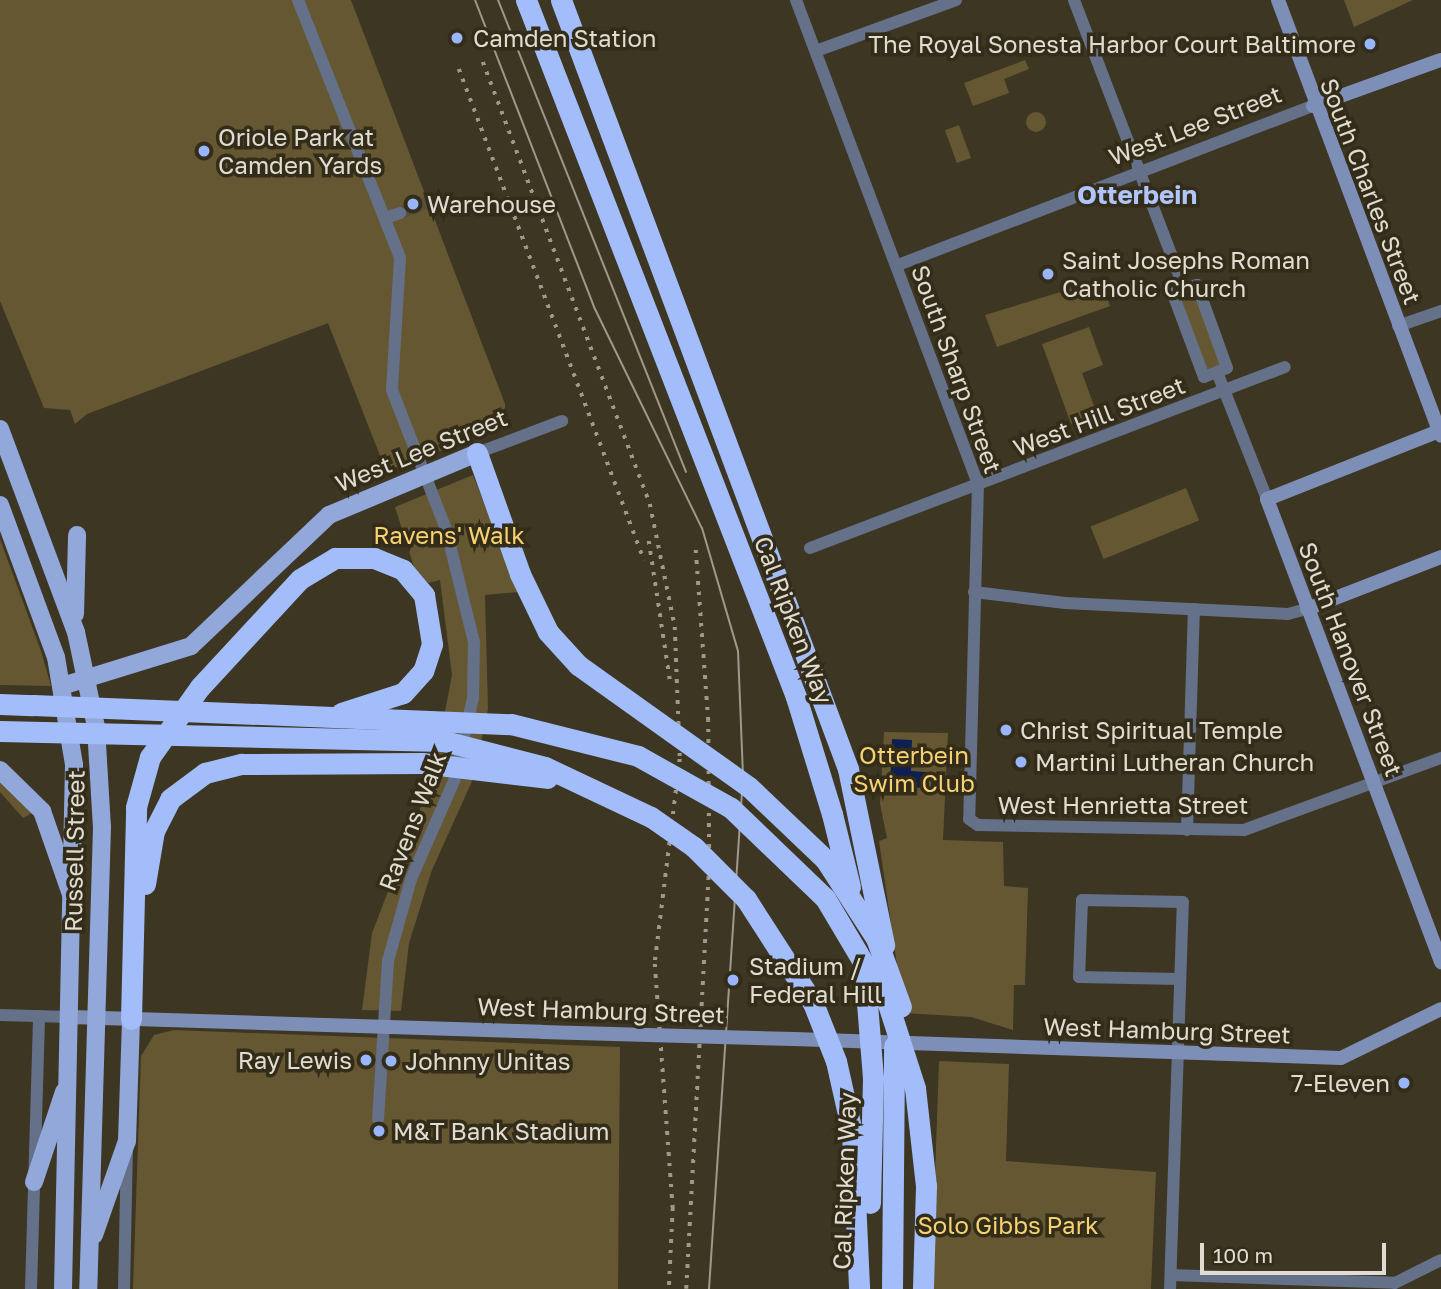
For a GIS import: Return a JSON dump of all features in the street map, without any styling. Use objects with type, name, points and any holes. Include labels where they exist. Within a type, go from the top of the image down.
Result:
[{"type":"highway","name":"Cal Ripken Way","points":[[526,0],[822,778],[855,912],[868,1008],[873,1100],[867,1289]]},
{"type":"highway","name":"Cal Ripken Way","points":[[567,6],[848,769],[875,884],[896,1068],[892,1289]]},
{"type":"highway","points":[[477,453],[520,574],[548,632],[578,665],[749,787],[799,830],[846,886],[892,978],[915,1088],[926,1186],[923,1289]]},
{"type":"highway","points":[[131,1019],[136,807],[150,757],[170,722],[300,579],[335,558],[374,558],[402,570],[430,610],[432,644],[423,671],[403,693],[369,708],[321,714]]},
{"type":"highway","points":[[0,704],[321,714],[551,730],[638,756],[704,790],[779,849],[847,928],[888,1004],[915,1088]]},
{"type":"highway","points":[[0,731],[444,741],[510,755],[586,786],[651,817],[719,871],[762,919],[813,1003],[836,1061],[852,1132],[859,1289]]},
{"type":"highway","points":[[134,962],[163,809],[194,778],[242,764],[469,766],[586,786]]},
{"type":"main road","name":"Russell Street","points":[[0,429],[76,632],[89,678],[102,805],[88,1289]]},
{"type":"main road","name":"West Lee Street","points":[[62,686],[191,646],[329,515],[477,453]]},
{"type":"main road","name":"Russell Street","points":[[0,505],[62,686],[75,793],[63,1289]]},
{"type":"main road","points":[[76,632],[77,535]]},
{"type":"main road","points":[[0,770],[42,811],[74,902]]},
{"type":"main road","points":[[89,1248],[127,1141],[131,1019]]},
{"type":"main road","points":[[34,1182],[69,1079]]},
{"type":"street","points":[[298,0],[384,218],[400,213]]},
{"type":"street","name":"South Sharp Street","points":[[796,0],[898,265],[978,484],[965,813]]},
{"type":"street","points":[[816,51],[956,0]]},
{"type":"street","name":"South Hanover Street","points":[[1074,0],[1184,286],[1196,285],[1201,297],[1227,368],[1217,372],[1441,962]]},
{"type":"street","name":"South Charles Street","points":[[1278,0],[1313,106],[1440,433]]},
{"type":"street","points":[[1313,106],[1441,60]]},
{"type":"street","name":"West Lee Street","points":[[898,265],[1313,106]]},
{"type":"street","name":"Ravens Walk","points":[[378,1119],[381,1025],[395,932],[454,781],[473,698],[466,592],[425,473],[392,390],[400,258],[384,218]]},
{"type":"street","points":[[1184,286],[1173,294],[1204,377],[1217,372]]},
{"type":"street","points":[[1398,326],[1441,311]]},
{"type":"street","name":"West Hill Street","points":[[810,548],[1285,367]]},
{"type":"street","name":"West Lee Street","points":[[477,453],[562,421]]},
{"type":"street","points":[[1267,499],[1440,433]]},
{"type":"street","points":[[974,592],[1194,609],[1307,609],[1441,557]]},
{"type":"street","points":[[1187,830],[1194,609]]},
{"type":"street","name":"West Henrietta Street","points":[[965,813],[978,825],[1187,830],[1254,828],[1441,758]]},
{"type":"street","points":[[1170,1289],[1183,902],[1082,900],[1079,977],[1180,979]]},
{"type":"street","name":"West Hamburg Street","points":[[0,1015],[381,1025],[1341,1058],[1441,1009]]},
{"type":"street","points":[[31,1289],[39,1016]]},
{"type":"street","points":[[124,1289],[131,1191],[127,1141]]},
{"type":"street","points":[[1171,1275],[1395,1286],[1441,1260]]},
{"type":"green space","name":"Oriole Park at Camden Yards","points":[[0,0],[351,0],[505,404],[505,418],[485,434],[386,471],[328,323],[87,414],[75,424],[70,410],[44,408],[0,301]]},
{"type":"green space","points":[[1344,0],[1413,0],[1354,27]]},
{"type":"green space","points":[[1025,60],[1029,69],[1004,79],[1009,93],[973,106],[964,83]]},
{"type":"green space","points":[[1036,112],[1043,115],[1046,122],[1043,129],[1036,132],[1029,129],[1026,122],[1029,115]]},
{"type":"green space","points":[[959,125],[971,158],[957,163],[945,130]]},
{"type":"green space","points":[[1100,280],[1110,306],[997,347],[985,315]]},
{"type":"green space","points":[[1195,289],[1224,366],[1207,372],[1177,296]]},
{"type":"green space","points":[[1089,327],[1103,365],[1082,373],[1097,414],[1071,424],[1042,344]]},
{"type":"green space","name":"Ravens' Walk","points":[[473,475],[518,592],[485,595],[488,709],[473,779],[432,870],[409,943],[401,1011],[362,1010],[372,933],[433,775],[452,675],[440,580],[428,583],[414,567],[395,507]]},
{"type":"green space","points":[[1186,488],[1199,520],[1104,559],[1091,527]]},
{"type":"green space","points":[[0,539],[41,651],[51,686],[0,685]]},
{"type":"green space","name":"Otterbein Swim Club","points":[[884,732],[948,733],[943,840],[1003,842],[1004,886],[1028,888],[1025,985],[1014,985],[1013,1030],[971,1017],[904,1013],[879,841],[887,838],[880,804]]},
{"type":"green space","points":[[0,779],[34,812],[23,818],[0,792]]},
{"type":"green space","name":"M&T Bank Stadium","points":[[174,1030],[620,1047],[618,1289],[133,1289],[141,1056],[154,1035]]},
{"type":"green space","name":"Solo Gibbs Park","points":[[939,1061],[1009,1064],[1006,1161],[1156,1172],[1151,1289],[931,1289]]},
{"type":"water","points":[[892,739],[912,740],[911,771],[926,772],[925,788],[890,786]]},
{"type":"tunnel","points":[[400,213],[432,201]]},
{"type":"tram line","points":[[475,0],[594,307],[702,528],[738,651],[743,777],[709,1289]]},
{"type":"tram line","points":[[498,0],[686,472]]},
{"type":"railway","points":[[483,62],[650,504],[675,627],[680,759],[655,964],[673,1208],[669,1289]]},
{"type":"railway","points":[[459,69],[644,560]]},
{"type":"railway","points":[[649,541],[670,680]]},
{"type":"railway","points":[[686,1289],[709,869],[708,721],[695,543]]},
{"type":"place","name":"Camden Station","points":[[457,38]]},
{"type":"place","name":"The Royal Sonesta Harbor Court Baltimore","points":[[1370,44]]},
{"type":"place","name":"Oriole Park at Camden Yards","points":[[204,151]]},
{"type":"place","name":"Warehouse","points":[[413,204]]},
{"type":"place","name":"Saint Josephs Roman Catholic Church","points":[[1048,274]]},
{"type":"place","name":"Christ Spiritual Temple","points":[[1006,730]]},
{"type":"place","name":"Martini Lutheran Church","points":[[1021,762]]},
{"type":"place","name":"Stadium / Federal Hill","points":[[733,980]]},
{"type":"place","name":"Ray Lewis","points":[[366,1060]]},
{"type":"place","name":"Johnny Unitas","points":[[391,1061]]},
{"type":"place","name":"7-Eleven","points":[[1404,1083]]},
{"type":"place","name":"M&T Bank Stadium","points":[[379,1131]]},
{"type":"district","name":"Otterbein","points":[[1137,195]]}]
